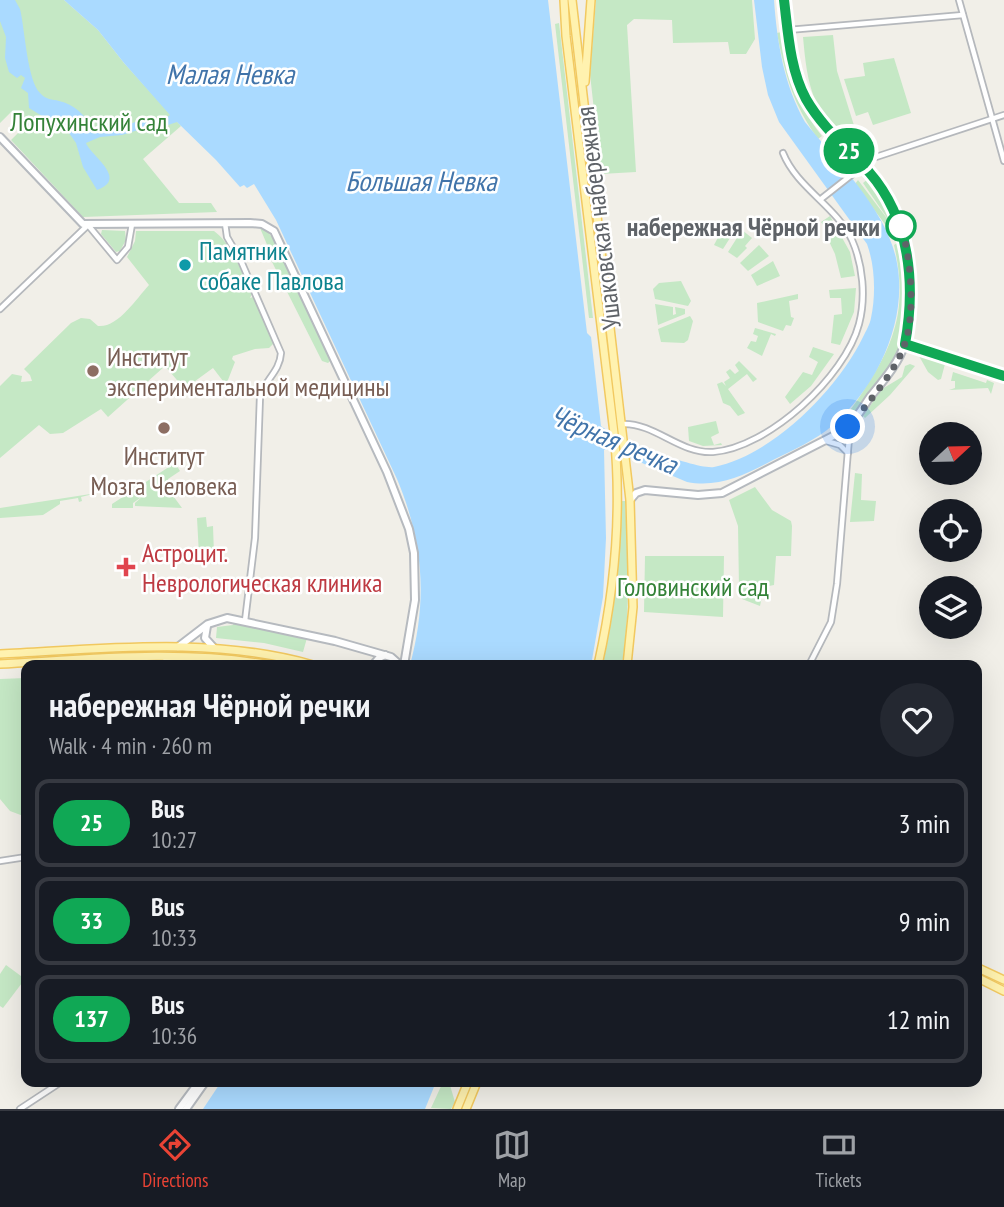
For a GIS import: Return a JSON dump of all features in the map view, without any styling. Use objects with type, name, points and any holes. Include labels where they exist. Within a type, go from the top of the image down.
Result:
[{"type":"main road","name":"Ушаковская набережная","points":[[561,0],[616,452],[616,546],[599,660]]},
{"type":"main road","name":"Ушаковская набережная","points":[[572,0],[630,500],[633,607],[628,660]]},
{"type":"main road","points":[[585,111],[591,0]]},
{"type":"main road","points":[[0,654],[214,648],[293,660]]},
{"type":"main road","points":[[94,660],[165,657],[229,660]]},
{"type":"main road","points":[[0,664],[21,663]]},
{"type":"main road","points":[[982,970],[1004,981]]},
{"type":"main road","points":[[982,980],[1004,991]]},
{"type":"main road","points":[[457,1109],[466,1087]]},
{"type":"main road","points":[[466,1109],[475,1087]]},
{"type":"street","points":[[630,500],[636,492],[645,490],[698,495],[722,493],[824,440],[850,425],[894,365],[905,344],[910,300],[905,240],[894,209],[880,186],[834,136],[806,98],[800,84],[784,0]]},
{"type":"street","points":[[959,0],[1004,161]]},
{"type":"street","points":[[788,30],[963,15]]},
{"type":"street","points":[[821,199],[873,158],[1004,115]]},
{"type":"street","points":[[0,137],[79,220],[88,225],[117,260],[128,247],[132,224]]},
{"type":"street","points":[[622,424],[638,426],[695,450],[709,453],[730,450],[757,438],[779,423],[823,383],[853,339],[859,325],[862,295],[861,269],[851,239],[834,214],[789,166],[783,153]]},
{"type":"street","points":[[225,223],[227,237],[242,261],[281,353],[279,365],[260,396],[255,538],[245,621]]},
{"type":"street","points":[[0,309],[88,225],[262,224],[276,235],[402,507],[414,553],[415,576],[412,624],[403,660]]},
{"type":"street","points":[[905,344],[1004,376]]},
{"type":"street","points":[[811,660],[830,626],[837,584],[850,425]]},
{"type":"street","points":[[824,440],[840,445],[848,454]]},
{"type":"street","points":[[178,648],[208,624],[221,618],[314,635],[396,660]]},
{"type":"street","points":[[208,624],[205,638],[214,648]]},
{"type":"street","points":[[363,650],[369,660]]},
{"type":"street","points":[[377,660],[386,655]]},
{"type":"street","points":[[165,657],[168,660]]},
{"type":"street","points":[[0,861],[21,858]]},
{"type":"street","points":[[20,1109],[53,1087]]},
{"type":"street","points":[[179,1109],[195,1087]]},
{"type":"street","points":[[186,1109],[201,1087]]},
{"type":"green space","name":"Лопухинский сад","points":[[0,0],[64,0],[98,30],[181,126],[143,159],[179,203],[211,203],[217,212],[83,217],[11,140],[25,126],[11,112],[0,123]]},
{"type":"green space","points":[[596,0],[752,0],[755,39],[746,54],[730,54],[728,42],[673,43],[672,20],[634,19],[627,25],[636,172],[601,174],[590,74]]},
{"type":"green space","points":[[559,23],[593,318],[589,318],[555,24]]},
{"type":"green space","points":[[781,32],[794,87],[805,111],[822,136],[818,139],[802,114],[791,89],[777,33]]},
{"type":"green space","points":[[833,35],[837,71],[862,151],[859,152],[824,116],[808,78],[803,37]]},
{"type":"green space","points":[[787,52],[803,101],[818,123],[849,157],[844,160],[824,134],[801,98]]},
{"type":"green space","points":[[894,58],[911,113],[873,125],[868,112],[856,116],[844,79],[865,76],[863,63]]},
{"type":"green space","points":[[869,178],[888,204],[900,228],[895,231],[890,231],[855,184],[858,180],[892,225],[863,183]]},
{"type":"green space","points":[[830,216],[850,252],[855,276],[841,278],[827,237],[830,235],[821,222]]},
{"type":"green space","points":[[726,222],[737,227],[723,249],[714,245]]},
{"type":"green space","points":[[260,228],[268,232],[276,243],[331,360],[328,363],[322,361],[269,256],[271,254]]},
{"type":"green space","points":[[102,230],[125,231],[126,240],[120,251],[116,252],[101,234]]},
{"type":"green space","points":[[742,230],[752,238],[737,258],[728,252]]},
{"type":"green space","name":"Институт экспериментальной медицины","points":[[136,231],[214,231],[227,244],[236,260],[252,294],[250,298],[253,297],[274,343],[269,348],[233,356],[235,362],[226,385],[213,368],[187,387],[182,386],[165,366],[108,417],[101,409],[63,433],[50,434],[39,425],[0,458],[0,386],[12,374],[22,376],[21,382],[32,381],[24,369],[71,323],[81,318],[90,319],[98,326],[113,322],[149,285],[127,257],[135,241]]},
{"type":"green space","points":[[903,239],[908,301],[900,349],[872,393],[845,428],[834,432],[833,428],[852,408],[878,368],[893,335],[900,284],[894,245]]},
{"type":"green space","points":[[759,245],[769,256],[748,271],[740,263]]},
{"type":"green space","points":[[773,261],[780,276],[757,286],[751,275]]},
{"type":"green space","points":[[681,281],[691,301],[688,306],[655,299],[653,289],[659,283]]},
{"type":"green space","points":[[856,288],[854,312],[840,345],[831,343],[834,315],[842,314],[841,298],[830,298],[829,290]]},
{"type":"green space","points":[[798,294],[798,299],[789,301],[791,317],[794,318],[791,326],[786,325],[783,331],[758,322],[757,303]]},
{"type":"green space","points":[[655,304],[673,307],[673,315],[676,314],[675,307],[685,309],[685,314],[658,325]]},
{"type":"green space","points":[[690,316],[693,321],[688,340],[684,343],[661,342],[658,329]]},
{"type":"green space","points":[[755,328],[776,334],[771,334],[762,356],[747,348],[751,341],[756,342],[758,336],[753,334]]},
{"type":"green space","points":[[813,347],[834,354],[811,386],[790,404],[785,397],[803,372],[812,375],[818,362],[809,357]]},
{"type":"green space","points":[[919,356],[945,364],[941,379],[938,380],[928,372]]},
{"type":"green space","points":[[739,361],[757,379],[753,382],[747,374],[728,389],[745,413],[738,416],[730,406],[723,403],[717,384],[722,382],[726,386],[724,382],[730,378],[726,372],[730,369],[735,374],[739,371],[735,365]]},
{"type":"green space","points":[[905,366],[915,366],[865,418],[863,416],[882,389],[902,377]]},
{"type":"green space","points":[[953,372],[994,383],[991,394],[988,388],[949,390],[955,388],[955,381],[951,381]]},
{"type":"green space","points":[[716,421],[719,433],[711,437],[714,445],[722,445],[703,446],[689,441],[688,427]]},
{"type":"green space","points":[[175,463],[180,471],[168,479],[171,493],[182,508],[135,506],[143,496],[133,503],[133,508],[112,508],[112,504]]},
{"type":"green space","points":[[855,473],[862,474],[861,500],[876,501],[874,521],[850,522]]},
{"type":"green space","points":[[755,487],[772,510],[791,521],[792,526],[791,556],[776,556],[774,585],[764,587],[760,606],[742,599],[739,588],[738,526],[729,500]]},
{"type":"green space","points":[[97,493],[81,497],[82,501],[79,502],[78,498],[60,501],[60,504],[43,515],[0,518],[0,508]]},
{"type":"green space","points":[[622,501],[625,501],[628,602],[625,643],[623,660],[604,660],[615,588]]},
{"type":"green space","points":[[206,517],[207,527],[213,526],[214,554],[199,555],[197,518]]},
{"type":"green space","name":"Головинский сад","points":[[645,556],[724,556],[723,617],[644,612]]},
{"type":"green space","points":[[234,622],[307,638],[303,652],[264,643],[216,638],[217,627],[233,625]]},
{"type":"green space","points":[[21,678],[21,815],[10,811],[0,799],[0,679]]},
{"type":"green space","points":[[6,965],[21,976],[21,984],[3,1008],[0,1006],[0,974]]},
{"type":"green space","points":[[441,1087],[450,1087],[455,1102],[451,1109],[431,1108]]},
{"type":"water","points":[[0,0],[15,0],[20,9],[32,77],[42,95],[74,107],[92,128],[118,128],[156,119],[154,125],[122,135],[100,137],[86,143],[109,174],[106,185],[97,190],[83,167],[76,143],[69,133],[70,128],[65,124],[60,127],[29,108],[28,93],[21,88],[25,78],[21,75],[17,78],[9,72],[5,58],[6,37],[0,21]]},
{"type":"water","name":"Большая Невка","points":[[64,0],[548,0],[587,333],[591,337],[601,426],[656,452],[691,464],[714,467],[759,449],[801,417],[837,378],[852,357],[869,325],[873,309],[873,271],[867,244],[779,122],[768,95],[754,0],[774,0],[783,63],[798,108],[805,122],[860,188],[892,244],[897,263],[898,307],[886,352],[863,392],[833,425],[804,444],[732,479],[710,483],[687,482],[609,449],[604,450],[606,538],[603,597],[592,660],[411,660],[421,593],[417,548],[406,502],[276,220],[254,184],[247,188],[244,185],[240,187],[177,122],[156,125],[158,119],[170,115],[98,30]]},
{"type":"water","points":[[218,1087],[434,1087],[425,1109],[203,1109]]},
{"type":"bus line","name":"25","points":[[784,0],[791,47],[806,98],[821,121],[873,177],[894,209],[901,226],[907,254],[910,300],[905,344],[1004,376]]},
{"type":"place","name":"набережная Чёрной речки","points":[[901,226]]},
{"type":"place","name":"Памятник собаке Павлова","points":[[185,265]]},
{"type":"place","name":"Институт экспериментальной медицины","points":[[93,371]]},
{"type":"place","name":"Институт Мозга Человека","points":[[164,428]]},
{"type":"place","name":"Астроцит. Неврологическая клиника","points":[[126,567]]},
{"type":"route","points":[[848,427],[883,381],[905,344],[910,300],[907,254],[901,226]]},
{"type":"water label","name":"Малая Невка","points":[[230,73]]},
{"type":"water label","name":"Чёрная речка","points":[[614,439]]}]
